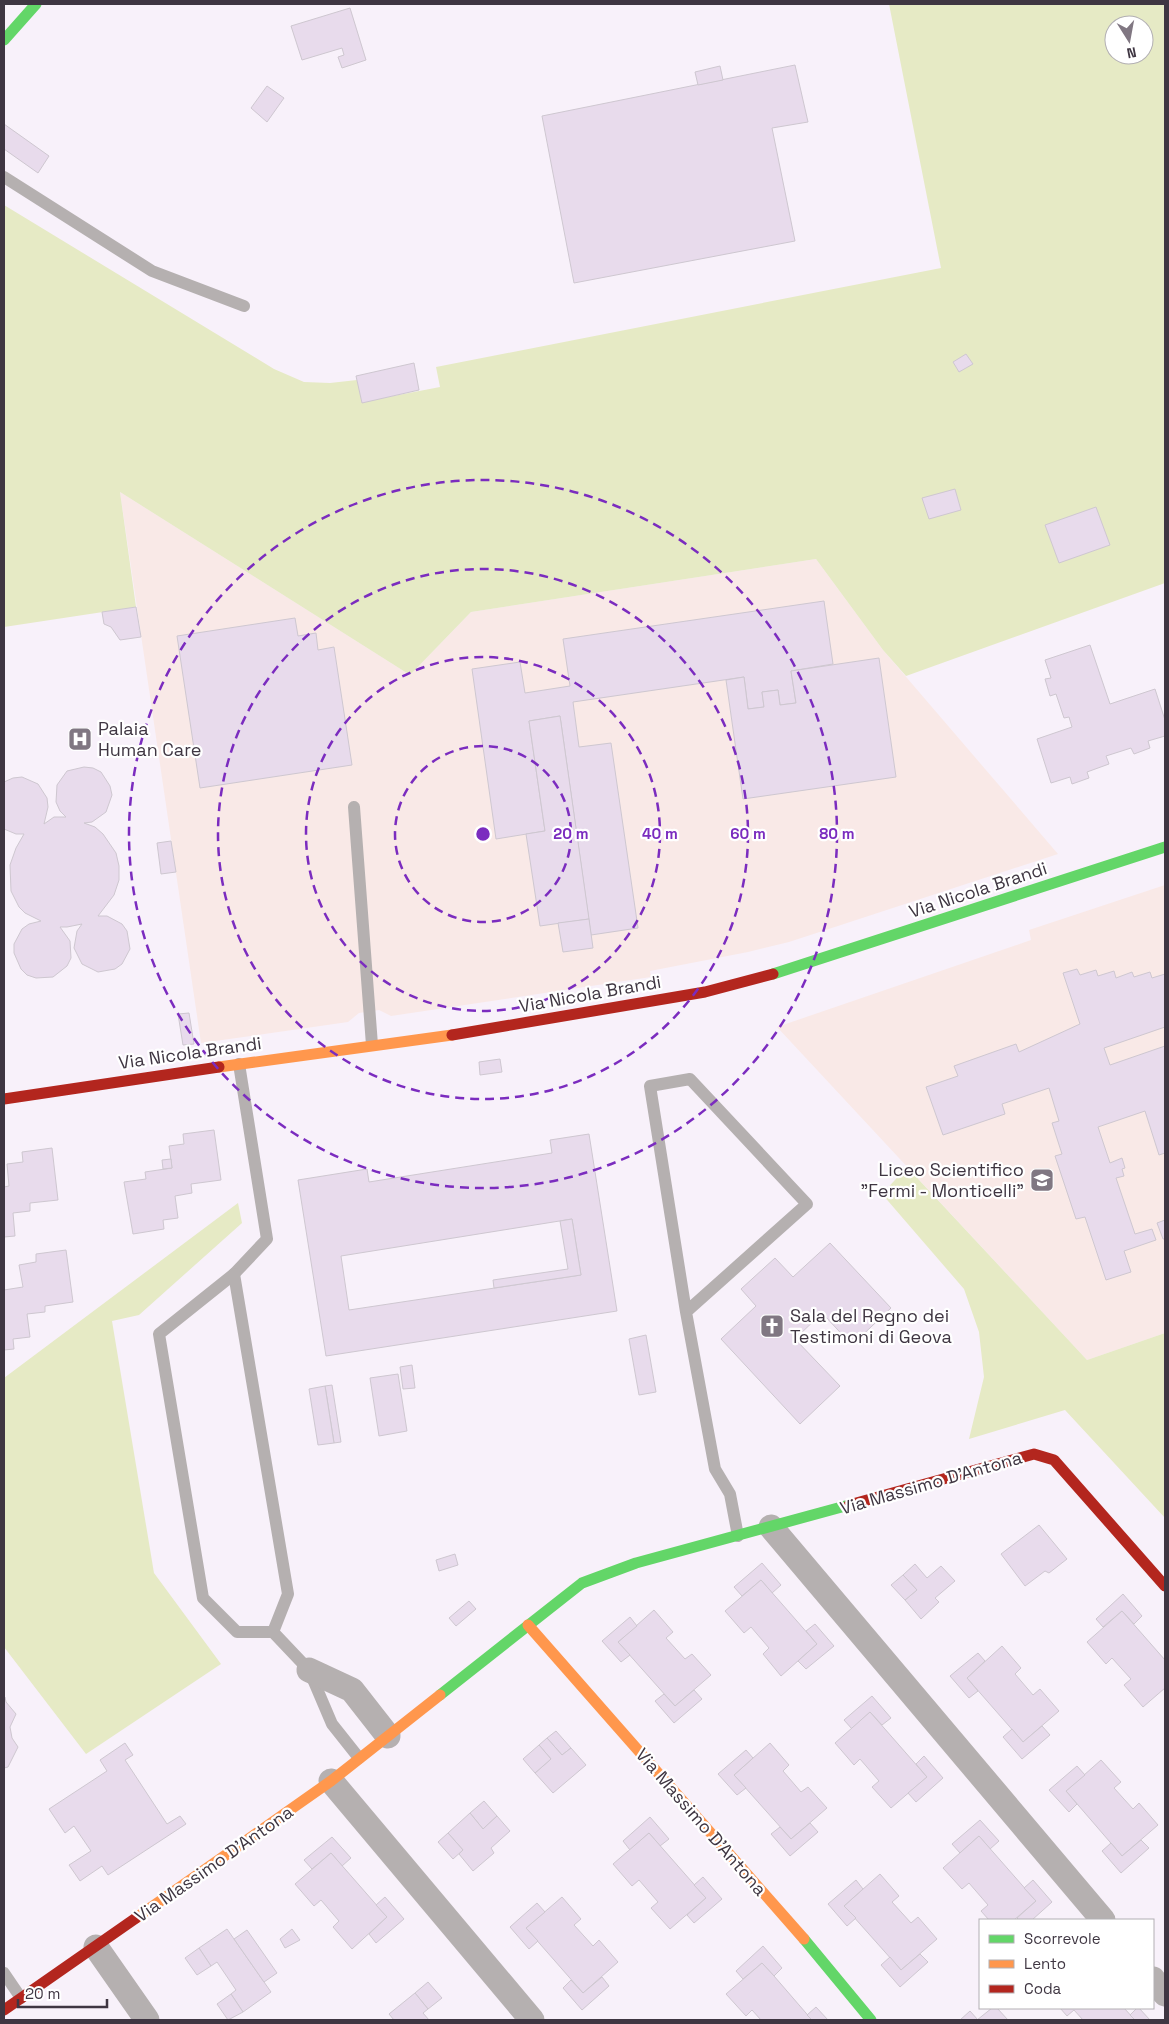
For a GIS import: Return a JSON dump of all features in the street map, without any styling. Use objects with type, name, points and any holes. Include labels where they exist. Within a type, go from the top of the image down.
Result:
[{"type":"street","points":[[4,40],[36,4]]},
{"type":"street","name":"Via Nicola Brandi","points":[[4,1099],[485,1030],[713,989],[803,965],[1165,847]]},
{"type":"street","name":"Via Massimo D'Antona","points":[[4,2010],[332,1781],[582,1583],[636,1563],[1034,1454],[1054,1460],[1165,1586]]},
{"type":"street","points":[[771,1527],[1102,1919]]},
{"type":"street","name":"Via Massimo D'Antona","points":[[528,1626],[774,1904],[871,2020]]},
{"type":"street","points":[[309,1670],[352,1690],[388,1736]]},
{"type":"street","points":[[332,1781],[532,2020]]},
{"type":"street","points":[[96,1947],[147,2020]]},
{"type":"street","points":[[1154,1980],[1165,1994]]},
{"type":"lane","points":[[4,177],[152,271],[244,306]]},
{"type":"lane","points":[[354,807],[372,1045]]},
{"type":"lane","points":[[239,1064],[267,1239],[234,1274],[159,1334],[203,1598],[237,1632],[273,1632],[309,1670],[332,1724],[360,1758]]},
{"type":"lane","points":[[686,1312],[807,1204],[690,1079],[650,1086],[686,1312],[715,1468],[730,1494],[738,1536]]},
{"type":"lane","points":[[234,1274],[288,1594],[273,1632]]},
{"type":"lane","points":[[4,1973],[21,1998]]},
{"type":"shaded area","points":[[120,492],[410,675],[471,612],[816,559],[883,650],[1058,854],[789,942],[650,971],[651,977],[391,1016],[379,1010],[359,1013],[348,1022],[201,1043]]},
{"type":"shaded area","name":"Liceo Scientifico \"Fermi - Monticelli\"","points":[[1165,885],[1165,1333],[1087,1360],[777,1027],[1031,940],[1029,930]]},
{"type":"green space","points":[[889,4],[1165,4],[1165,583],[906,676],[883,650],[816,559],[471,612],[410,675],[120,492],[136,607],[4,627],[4,205],[274,369],[304,382],[330,383],[357,380],[362,402],[440,387],[436,367],[941,268]]},
{"type":"green space","points":[[907,1167],[1087,1360],[1165,1333],[1165,1518],[1065,1410],[969,1439],[984,1377],[979,1332],[964,1289],[882,1194]]},
{"type":"green space","points":[[238,1203],[242,1223],[139,1315],[112,1321],[154,1573],[221,1664],[86,1754],[4,1647],[4,1378]]},
{"type":"building","points":[[350,8],[366,60],[342,68],[338,57],[344,55],[342,48],[302,60],[291,26]]},
{"type":"building","points":[[795,65],[808,122],[772,128],[795,241],[574,283],[542,116]]},
{"type":"building","points":[[720,66],[723,80],[698,85],[695,72]]},
{"type":"building","points":[[267,86],[284,98],[267,122],[251,108]]},
{"type":"building","points":[[4,124],[49,156],[38,173],[4,149]]},
{"type":"building","points":[[966,354],[973,364],[959,372],[953,362]]},
{"type":"building","points":[[414,363],[419,390],[362,403],[356,376]]},
{"type":"building","points":[[955,489],[961,510],[929,519],[922,498]]},
{"type":"building","points":[[1096,507],[1110,545],[1059,563],[1045,525]]},
{"type":"building","points":[[824,601],[833,664],[791,671],[796,703],[780,705],[778,690],[762,692],[764,707],[748,709],[744,677],[573,702],[579,747],[611,743],[638,928],[591,935],[560,716],[529,721],[545,831],[496,839],[472,669],[520,662],[525,693],[570,686],[563,639]]},
{"type":"building","points":[[136,607],[141,637],[120,640],[111,627],[104,624],[102,612]]},
{"type":"building","points":[[295,618],[298,636],[316,633],[318,650],[334,647],[352,765],[200,788],[177,636]]},
{"type":"building","points":[[1090,645],[1110,704],[1155,689],[1165,720],[1165,736],[1148,741],[1150,748],[1134,754],[1131,748],[1106,756],[1109,764],[1087,772],[1089,778],[1072,784],[1070,777],[1051,783],[1037,739],[1072,727],[1069,717],[1064,718],[1056,694],[1050,696],[1045,679],[1051,678],[1045,660]]},
{"type":"building","points":[[879,658],[896,777],[743,799],[726,680],[744,677],[748,709],[764,707],[762,692],[778,690],[780,705],[796,703],[791,671]]},
{"type":"building","points":[[560,716],[589,919],[540,926],[526,834],[545,831],[529,721]]},
{"type":"building","points":[[84,767],[93,768],[101,772],[110,786],[112,795],[106,812],[92,822],[84,823],[95,827],[103,834],[116,853],[119,866],[119,880],[114,895],[98,916],[107,916],[122,924],[127,931],[130,949],[122,964],[115,969],[98,972],[82,964],[74,948],[77,931],[82,924],[60,927],[70,941],[71,958],[67,966],[53,977],[36,978],[27,975],[21,969],[14,953],[14,944],[22,929],[29,924],[41,921],[25,913],[19,907],[11,891],[10,865],[16,848],[24,834],[16,834],[4,829],[4,782],[22,777],[38,784],[47,798],[48,807],[44,824],[54,817],[66,817],[60,811],[56,802],[57,785],[67,771]]},
{"type":"building","points":[[171,841],[176,872],[161,874],[157,843]]},
{"type":"building","points":[[589,919],[593,948],[563,952],[558,923]]},
{"type":"building","points":[[1077,969],[1080,975],[1096,970],[1098,976],[1114,971],[1116,978],[1132,972],[1134,977],[1150,972],[1152,978],[1165,974],[1165,1027],[1104,1048],[1110,1065],[1165,1046],[1165,1153],[1159,1155],[1145,1111],[1098,1127],[1110,1163],[1122,1158],[1125,1168],[1122,1169],[1124,1176],[1116,1178],[1135,1234],[1152,1229],[1156,1240],[1124,1251],[1131,1272],[1106,1280],[1085,1217],[1076,1219],[1055,1156],[1062,1154],[1052,1123],[1059,1121],[1049,1088],[1002,1104],[1005,1114],[943,1135],[926,1087],[958,1076],[954,1066],[1016,1044],[1019,1052],[1080,1024],[1063,973]]},
{"type":"building","points":[[189,1013],[194,1044],[183,1045],[178,1014]]},
{"type":"building","points":[[500,1059],[502,1072],[480,1075],[479,1062]]},
{"type":"building","points":[[214,1130],[221,1180],[191,1184],[192,1193],[175,1196],[178,1218],[163,1220],[164,1229],[133,1234],[124,1182],[146,1179],[145,1172],[172,1168],[169,1146],[184,1144],[183,1134]]},
{"type":"building","points":[[589,1134],[617,1311],[326,1356],[298,1180],[367,1169],[369,1182],[552,1153],[550,1140]],"holes":[[[572,1219],[581,1275],[349,1310],[341,1256]]]},
{"type":"building","points":[[52,1148],[58,1200],[30,1203],[30,1211],[13,1213],[15,1236],[4,1237],[4,1187],[9,1186],[7,1164],[23,1162],[22,1152]]},
{"type":"building","points":[[171,1159],[172,1168],[163,1169],[162,1160]]},
{"type":"building","points":[[572,1219],[581,1275],[494,1288],[493,1280],[568,1269],[560,1221]]},
{"type":"building","points":[[1165,1220],[1165,1239],[1163,1239],[1157,1223]]},
{"type":"building","name":"Sala del Regno dei Testimoni di Geova","points":[[830,1243],[891,1308],[852,1345],[822,1313],[795,1339],[840,1386],[800,1424],[721,1339],[756,1306],[741,1289],[775,1258],[793,1277]]},
{"type":"building","points":[[66,1250],[73,1302],[45,1306],[45,1312],[27,1314],[30,1337],[13,1339],[14,1349],[4,1350],[4,1290],[23,1287],[19,1265],[36,1262],[36,1254]]},
{"type":"building","points":[[646,1335],[656,1392],[639,1395],[629,1339]]},
{"type":"building","points":[[412,1365],[415,1388],[403,1389],[400,1367]]},
{"type":"building","points":[[398,1374],[407,1431],[379,1436],[370,1378]]},
{"type":"building","points":[[332,1385],[341,1442],[334,1443],[325,1386]]},
{"type":"building","points":[[325,1386],[334,1443],[318,1445],[309,1389]]},
{"type":"building","points":[[1039,1525],[1067,1559],[1049,1573],[1045,1571],[1025,1586],[1001,1554]]},
{"type":"building","points":[[455,1554],[458,1565],[439,1571],[436,1560]]},
{"type":"building","points":[[762,1563],[781,1585],[772,1593],[761,1580],[742,1596],[734,1587]]},
{"type":"building","points":[[915,1564],[927,1578],[941,1566],[955,1581],[935,1598],[939,1602],[921,1619],[905,1600],[917,1590],[903,1575]]},
{"type":"building","points":[[903,1575],[917,1590],[905,1600],[891,1585]]},
{"type":"building","points":[[761,1580],[817,1644],[781,1676],[763,1654],[769,1648],[751,1627],[744,1633],[725,1611]]},
{"type":"building","points":[[1123,1594],[1142,1616],[1134,1624],[1122,1611],[1103,1627],[1096,1619]]},
{"type":"building","points":[[469,1601],[476,1609],[456,1626],[449,1618]]},
{"type":"building","points":[[654,1610],[673,1632],[666,1638],[685,1659],[692,1654],[711,1675],[675,1706],[618,1642]]},
{"type":"building","points":[[1122,1611],[1165,1660],[1165,1688],[1143,1707],[1124,1685],[1131,1679],[1112,1658],[1106,1664],[1087,1642]]},
{"type":"building","points":[[630,1617],[637,1626],[618,1642],[630,1655],[621,1662],[602,1641]]},
{"type":"building","points":[[815,1624],[834,1646],[806,1669],[798,1661],[817,1644],[806,1631]]},
{"type":"building","points":[[1002,1646],[1021,1668],[1015,1674],[1033,1695],[1040,1689],[1059,1711],[1023,1742],[967,1678]]},
{"type":"building","points":[[978,1653],[985,1661],[967,1678],[978,1691],[969,1698],[950,1676]]},
{"type":"building","points":[[694,1690],[702,1699],[674,1723],[655,1701],[664,1694],[675,1706]]},
{"type":"building","points":[[872,1696],[891,1718],[882,1725],[870,1712],[852,1729],[844,1720]]},
{"type":"building","points":[[4,1697],[16,1714],[10,1727],[12,1738],[18,1747],[8,1767],[4,1768]]},
{"type":"building","points":[[870,1712],[927,1777],[891,1808],[872,1787],[879,1781],[860,1759],[854,1765],[835,1743]]},
{"type":"building","points":[[1042,1726],[1050,1735],[1022,1759],[1003,1737],[1012,1729],[1023,1742]]},
{"type":"building","points":[[556,1731],[571,1748],[562,1755],[547,1738]]},
{"type":"building","points":[[547,1738],[562,1755],[571,1748],[586,1765],[553,1793],[535,1773],[551,1759],[539,1745]]},
{"type":"building","points":[[125,1743],[133,1755],[125,1760],[167,1824],[180,1816],[186,1824],[108,1875],[102,1866],[80,1881],[69,1865],[91,1851],[74,1826],[65,1833],[49,1809],[107,1771],[100,1760]]},
{"type":"building","points":[[770,1743],[789,1765],[783,1771],[801,1792],[808,1787],[827,1808],[791,1839],[734,1775]]},
{"type":"building","points":[[539,1745],[551,1759],[535,1773],[523,1759]]},
{"type":"building","points":[[746,1750],[753,1758],[734,1775],[746,1788],[737,1795],[718,1774]]},
{"type":"building","points":[[924,1756],[943,1778],[916,1802],[908,1793],[927,1777],[916,1764]]},
{"type":"building","points":[[1101,1760],[1121,1782],[1114,1788],[1133,1809],[1139,1803],[1158,1825],[1122,1856],[1066,1791]]},
{"type":"building","points":[[1077,1766],[1085,1775],[1066,1791],[1077,1804],[1069,1812],[1049,1790]]},
{"type":"building","points":[[484,1801],[497,1816],[483,1829],[470,1813]]},
{"type":"building","points":[[470,1813],[483,1829],[497,1816],[510,1831],[491,1848],[494,1853],[473,1871],[459,1854],[463,1850],[448,1833]]},
{"type":"building","points":[[650,1817],[669,1839],[660,1846],[649,1833],[630,1850],[623,1841]]},
{"type":"building","points":[[980,1820],[999,1841],[990,1849],[979,1836],[960,1853],[952,1844]]},
{"type":"building","points":[[810,1823],[818,1832],[790,1856],[771,1834],[780,1827],[791,1839]]},
{"type":"building","points":[[448,1833],[463,1850],[453,1859],[438,1842]]},
{"type":"building","points":[[649,1833],[706,1898],[670,1929],[651,1908],[658,1902],[639,1880],[632,1886],[613,1864]]},
{"type":"building","points":[[979,1836],[1036,1901],[1015,1919],[988,1919],[981,1911],[988,1905],[969,1883],[962,1889],[943,1868]]},
{"type":"building","points":[[332,1837],[351,1858],[342,1866],[331,1853],[312,1869],[304,1860]]},
{"type":"building","points":[[1141,1840],[1149,1848],[1121,1873],[1102,1851],[1111,1843],[1122,1856]]},
{"type":"building","points":[[331,1853],[387,1917],[352,1949],[333,1927],[339,1921],[321,1900],[314,1906],[295,1884]]},
{"type":"building","points":[[880,1874],[899,1896],[892,1902],[911,1923],[918,1917],[937,1939],[901,1970],[844,1906]]},
{"type":"building","points":[[703,1877],[722,1899],[694,1923],[687,1915],[706,1898],[694,1885]]},
{"type":"building","points":[[856,1880],[863,1889],[844,1906],[856,1918],[847,1926],[828,1904]]},
{"type":"building","points":[[1033,1880],[1052,1902],[1033,1919],[1017,1918],[1036,1901],[1024,1888]]},
{"type":"building","points":[[385,1897],[404,1919],[376,1943],[369,1934],[387,1917],[376,1905]]},
{"type":"building","points":[[562,1897],[581,1919],[574,1925],[593,1946],[599,1940],[618,1962],[583,1993],[526,1928]]},
{"type":"building","points":[[537,1903],[545,1912],[526,1928],[538,1941],[529,1949],[510,1927]]},
{"type":"building","points":[[227,1929],[271,1992],[243,2012],[231,1994],[236,1990],[217,1962],[211,1966],[199,1948]]},
{"type":"building","points":[[292,1929],[300,1940],[285,1948],[280,1939]]},
{"type":"building","points":[[247,1930],[277,1973],[264,1982],[234,1939]]},
{"type":"building","points":[[763,1946],[782,1968],[774,1976],[762,1963],[743,1979],[736,1971]]},
{"type":"building","points":[[199,1948],[211,1966],[197,1975],[185,1958]]},
{"type":"building","points":[[920,1954],[928,1962],[900,1987],[881,1965],[890,1957],[901,1970]]},
{"type":"building","points":[[762,1963],[812,2020],[761,2020],[752,2010],[746,2016],[726,1994]]},
{"type":"building","points":[[602,1977],[609,1986],[582,2010],[563,1988],[571,1980],[583,1993]]},
{"type":"building","points":[[428,1982],[442,1998],[428,2009],[415,1993]]},
{"type":"building","points":[[415,1993],[428,2009],[423,2013],[429,2020],[394,2020],[389,2014]]},
{"type":"building","points":[[231,1994],[243,2012],[228,2020],[217,2004]]},
{"type":"building","points":[[816,2007],[828,2020],[812,2020],[807,2015]]},
{"type":"building","points":[[991,2009],[998,2009],[1008,2020],[977,2020]]},
{"type":"building","points":[[1061,2009],[1125,2009],[1135,2020],[1083,2020],[1074,2010],[1067,2016]]},
{"type":"building","points":[[1136,2009],[1140,2009],[1150,2020],[1135,2020],[1130,2015]]},
{"type":"building","points":[[970,2011],[978,2020],[960,2020]]},
{"type":"traffic: fast","points":[[4,40],[36,4]]},
{"type":"traffic: fast","points":[[773,974],[1165,847]]},
{"type":"traffic: fast","points":[[440,1695],[582,1583],[636,1563],[849,1505]]},
{"type":"traffic: fast","points":[[804,1939],[871,2020]]},
{"type":"traffic: slow","points":[[219,1067],[452,1035]]},
{"type":"traffic: slow","points":[[528,1625],[804,1939]]},
{"type":"traffic: slow","points":[[136,1918],[331,1781],[440,1695]]},
{"type":"traffic: jam","points":[[452,1035],[705,992],[773,974]]},
{"type":"traffic: jam","points":[[4,1099],[219,1067]]},
{"type":"traffic: jam","points":[[849,1505],[1034,1454],[1054,1460],[1165,1586]]},
{"type":"traffic: jam","points":[[4,2010],[136,1918]]},
{"type":"place","name":"Palaia Human Care","points":[[80,739]]},
{"type":"place","name":"Liceo Scientifico \"Fermi - Monticelli\"","points":[[1042,1180]]},
{"type":"place","name":"Sala del Regno dei Testimoni di Geova","points":[[772,1326]]}]
